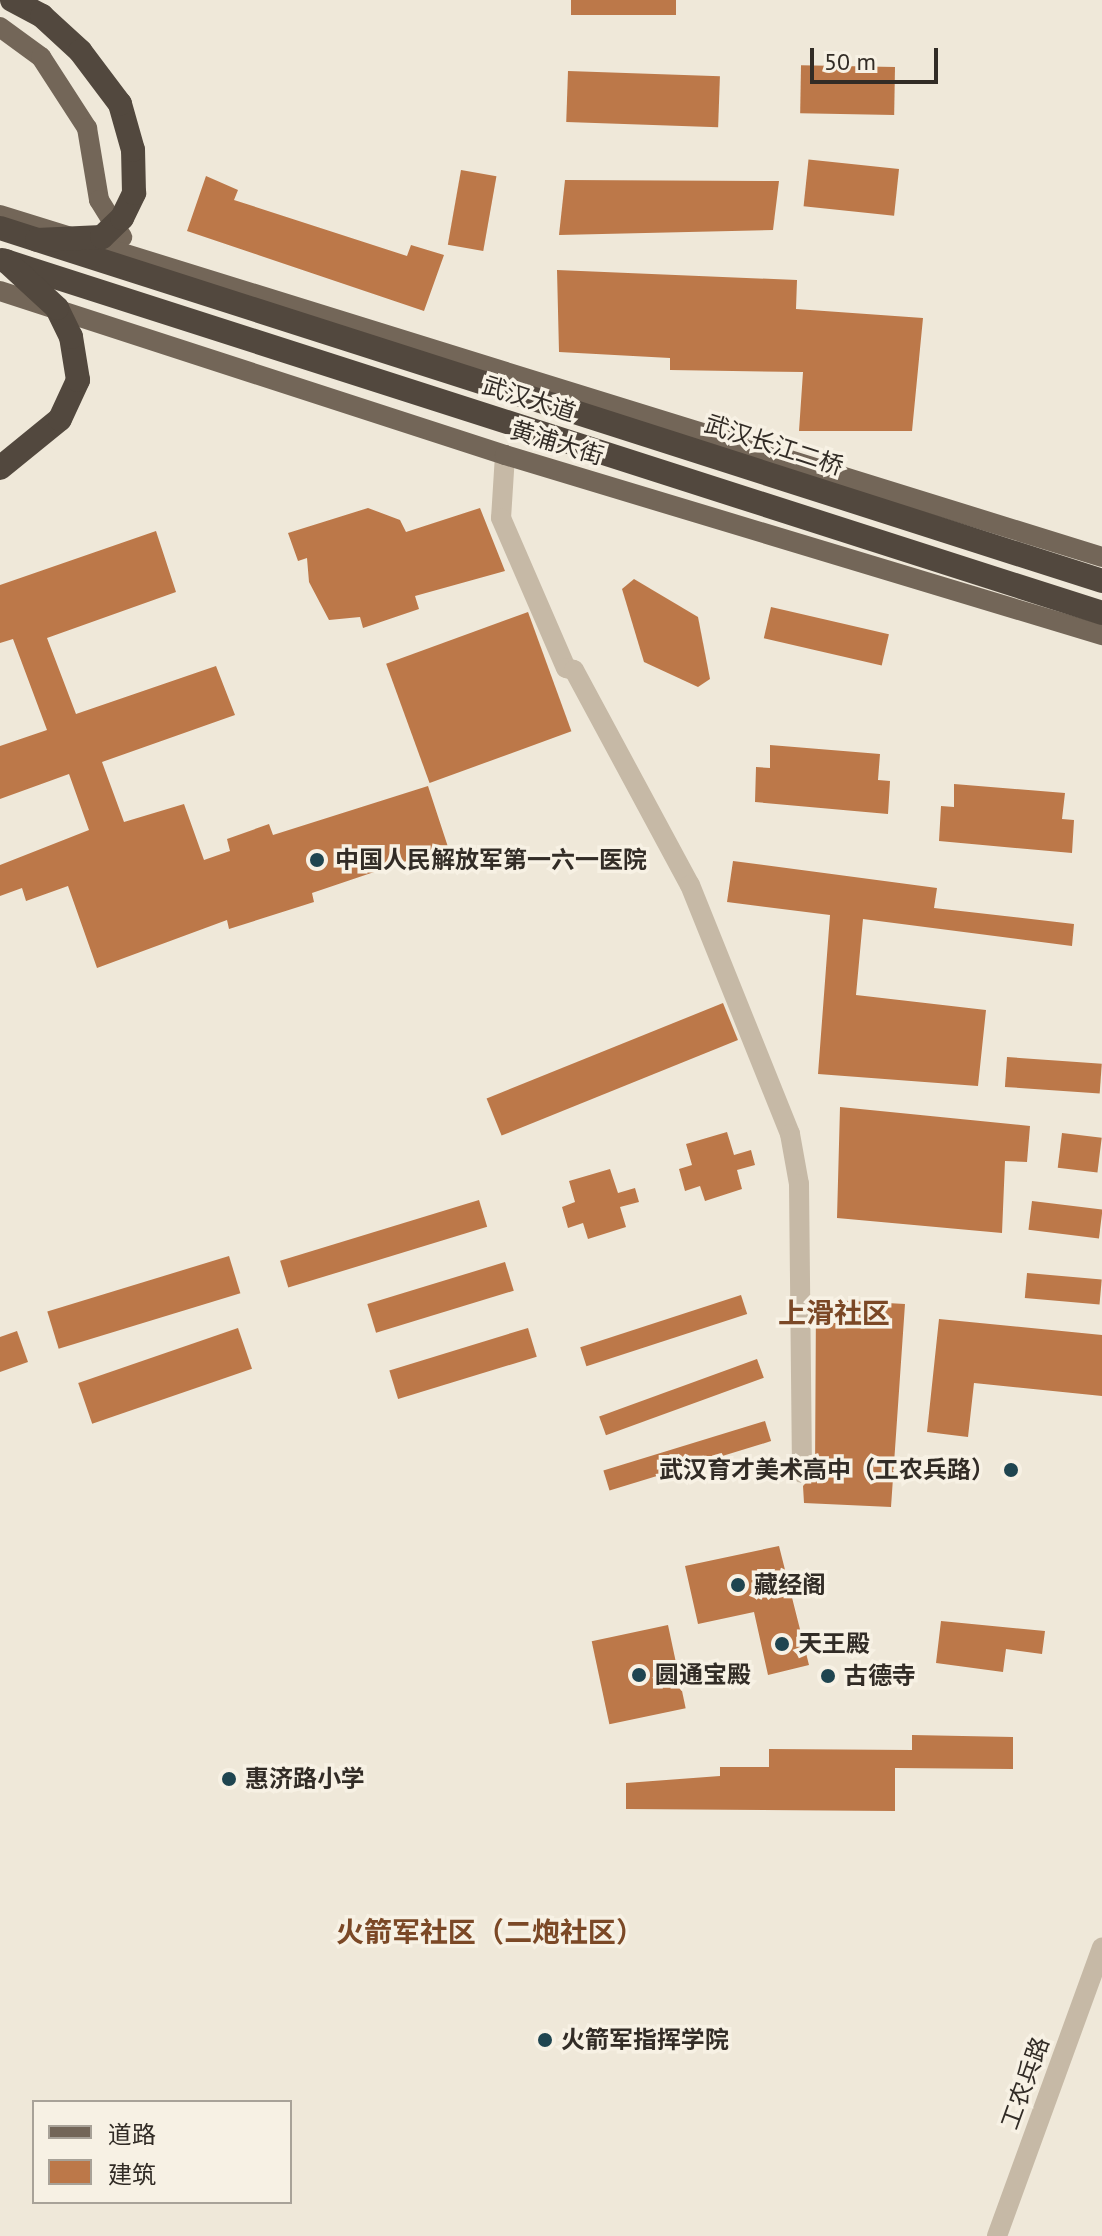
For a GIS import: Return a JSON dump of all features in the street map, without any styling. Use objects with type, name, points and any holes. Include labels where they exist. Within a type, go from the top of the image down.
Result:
[{"type":"highway","points":[[12,0],[42,16],[80,51],[120,104],[133,150],[134,193],[112,228],[102,237],[37,240]]},
{"type":"highway","name":"武汉大道","points":[[0,228],[479,381]]},
{"type":"highway","points":[[0,468],[60,419],[78,380],[71,337],[57,308],[3,260]]},
{"type":"highway","name":"武汉大道","points":[[3,260],[1102,613]]},
{"type":"highway","name":"武汉长江二桥","points":[[479,381],[1051,563]]},
{"type":"highway","points":[[1051,563],[1102,574]]},
{"type":"highway","points":[[1051,563],[1102,581]]},
{"type":"main road","points":[[0,27],[41,57],[87,128],[99,200],[131,251]]},
{"type":"main road","points":[[0,215],[131,251],[1102,557]]},
{"type":"main road","name":"黄浦大街","points":[[0,291],[505,455],[1102,635]]},
{"type":"street","points":[[505,455],[501,518],[566,668],[574,670],[690,885],[790,1134],[799,1184],[802,1473]]},
{"type":"street","name":"工农兵路","points":[[997,2236],[1102,1948]]},
{"type":"street","name":"工农兵路","points":[[1008,2236],[1101,1984]]},
{"type":"building","points":[[571,0],[676,0],[676,15],[571,15]]},
{"type":"building","points":[[801,65],[895,67],[894,115],[800,113]]},
{"type":"building","points":[[568,71],[720,76],[718,127],[566,122]]},
{"type":"building","points":[[808,159],[899,169],[894,216],[804,206]]},
{"type":"building","points":[[461,170],[496,176],[483,251],[448,245]]},
{"type":"building","points":[[206,176],[238,190],[234,200],[407,256],[411,245],[444,255],[424,311],[187,231]]},
{"type":"building","points":[[565,180],[779,181],[773,230],[559,235]]},
{"type":"building","points":[[557,270],[797,280],[796,309],[923,318],[912,431],[799,431],[803,372],[670,370],[670,358],[559,352]]},
{"type":"building","points":[[368,508],[400,520],[406,532],[480,508],[505,571],[415,596],[419,609],[363,628],[360,617],[329,620],[309,582],[307,558],[298,561],[288,533]]},
{"type":"building","points":[[156,531],[176,592],[47,638],[76,714],[216,666],[235,715],[102,762],[124,822],[184,804],[204,860],[230,851],[227,839],[269,824],[273,835],[428,786],[448,847],[312,893],[314,902],[229,929],[227,920],[97,968],[68,886],[26,901],[22,888],[0,896],[0,865],[89,830],[69,774],[0,799],[0,746],[47,730],[13,639],[0,643],[0,585]]},
{"type":"building","points":[[634,579],[698,617],[710,679],[698,687],[644,662],[622,589]]},
{"type":"building","points":[[771,607],[889,634],[882,665],[764,638]]},
{"type":"building","points":[[528,612],[571,731],[430,783],[386,664]]},
{"type":"building","points":[[770,745],[880,754],[878,780],[890,781],[888,814],[755,802],[756,767],[770,768]]},
{"type":"building","points":[[954,784],[1065,793],[1062,819],[1074,820],[1072,853],[939,841],[941,806],[954,807]]},
{"type":"building","points":[[733,861],[937,888],[934,908],[1074,924],[1072,946],[863,919],[856,995],[986,1010],[978,1086],[818,1074],[830,915],[727,902]]},
{"type":"building","points":[[723,1003],[738,1040],[502,1136],[487,1099]]},
{"type":"building","points":[[1007,1057],[1102,1064],[1100,1094],[1005,1087]]},
{"type":"building","points":[[840,1107],[1030,1126],[1027,1162],[1005,1161],[1002,1233],[837,1218]]},
{"type":"building","points":[[727,1132],[734,1155],[751,1150],[755,1165],[737,1170],[742,1189],[705,1201],[700,1186],[685,1191],[679,1169],[692,1165],[686,1144]]},
{"type":"building","points":[[1062,1133],[1102,1138],[1097,1173],[1058,1168]]},
{"type":"building","points":[[610,1169],[618,1193],[635,1188],[639,1202],[620,1207],[626,1227],[588,1239],[583,1223],[568,1228],[562,1207],[575,1202],[569,1181]]},
{"type":"building","points":[[479,1200],[487,1227],[288,1288],[280,1261]]},
{"type":"building","points":[[1032,1201],[1102,1210],[1099,1238],[1028,1230]]},
{"type":"building","points":[[229,1256],[240,1293],[59,1349],[47,1312]]},
{"type":"building","points":[[505,1262],[514,1291],[376,1333],[367,1304]]},
{"type":"building","points":[[1027,1273],[1102,1280],[1100,1304],[1025,1298]]},
{"type":"building","points":[[741,1295],[747,1314],[586,1366],[580,1347]]},
{"type":"building","points":[[816,1299],[905,1304],[891,1507],[804,1503],[803,1486],[815,1473]]},
{"type":"building","points":[[939,1319],[1102,1335],[1102,1396],[974,1383],[968,1437],[927,1432]]},
{"type":"building","points":[[238,1328],[252,1369],[92,1424],[78,1383]]},
{"type":"building","points":[[528,1328],[537,1357],[398,1399],[389,1370]]},
{"type":"building","points":[[17,1331],[28,1362],[0,1372],[0,1337]]},
{"type":"building","points":[[757,1359],[764,1378],[606,1435],[599,1416]]},
{"type":"building","points":[[765,1421],[771,1441],[610,1490],[603,1470]]},
{"type":"building","name":"藏经阁","points":[[779,1546],[809,1665],[768,1675],[754,1612],[698,1624],[685,1566]]},
{"type":"building","points":[[941,1621],[1045,1631],[1042,1654],[1006,1649],[1003,1672],[936,1663]]},
{"type":"building","name":"圆通宝殿","points":[[668,1625],[686,1708],[609,1724],[592,1641]]},
{"type":"building","points":[[912,1735],[1013,1737],[1013,1769],[895,1768],[895,1811],[626,1809],[626,1783],[720,1776],[720,1767],[769,1767],[769,1749],[912,1750]]},
{"type":"place","name":"中国人民解放军第一六一医院","points":[[317,860]]},
{"type":"place","name":"武汉育才美术高中（工农兵路）","points":[[1011,1470]]},
{"type":"place","name":"藏经阁","points":[[738,1585]]},
{"type":"place","name":"天王殿","points":[[782,1644]]},
{"type":"place","name":"圆通宝殿","points":[[639,1675]]},
{"type":"place","name":"古德寺","points":[[828,1676]]},
{"type":"place","name":"惠济路小学","points":[[229,1779]]},
{"type":"place","name":"火箭军指挥学院","points":[[545,2040]]},
{"type":"district","name":"上滑社区","points":[[834,1313]]},
{"type":"district","name":"火箭军社区（二炮社区）","points":[[490,1932]]}]
